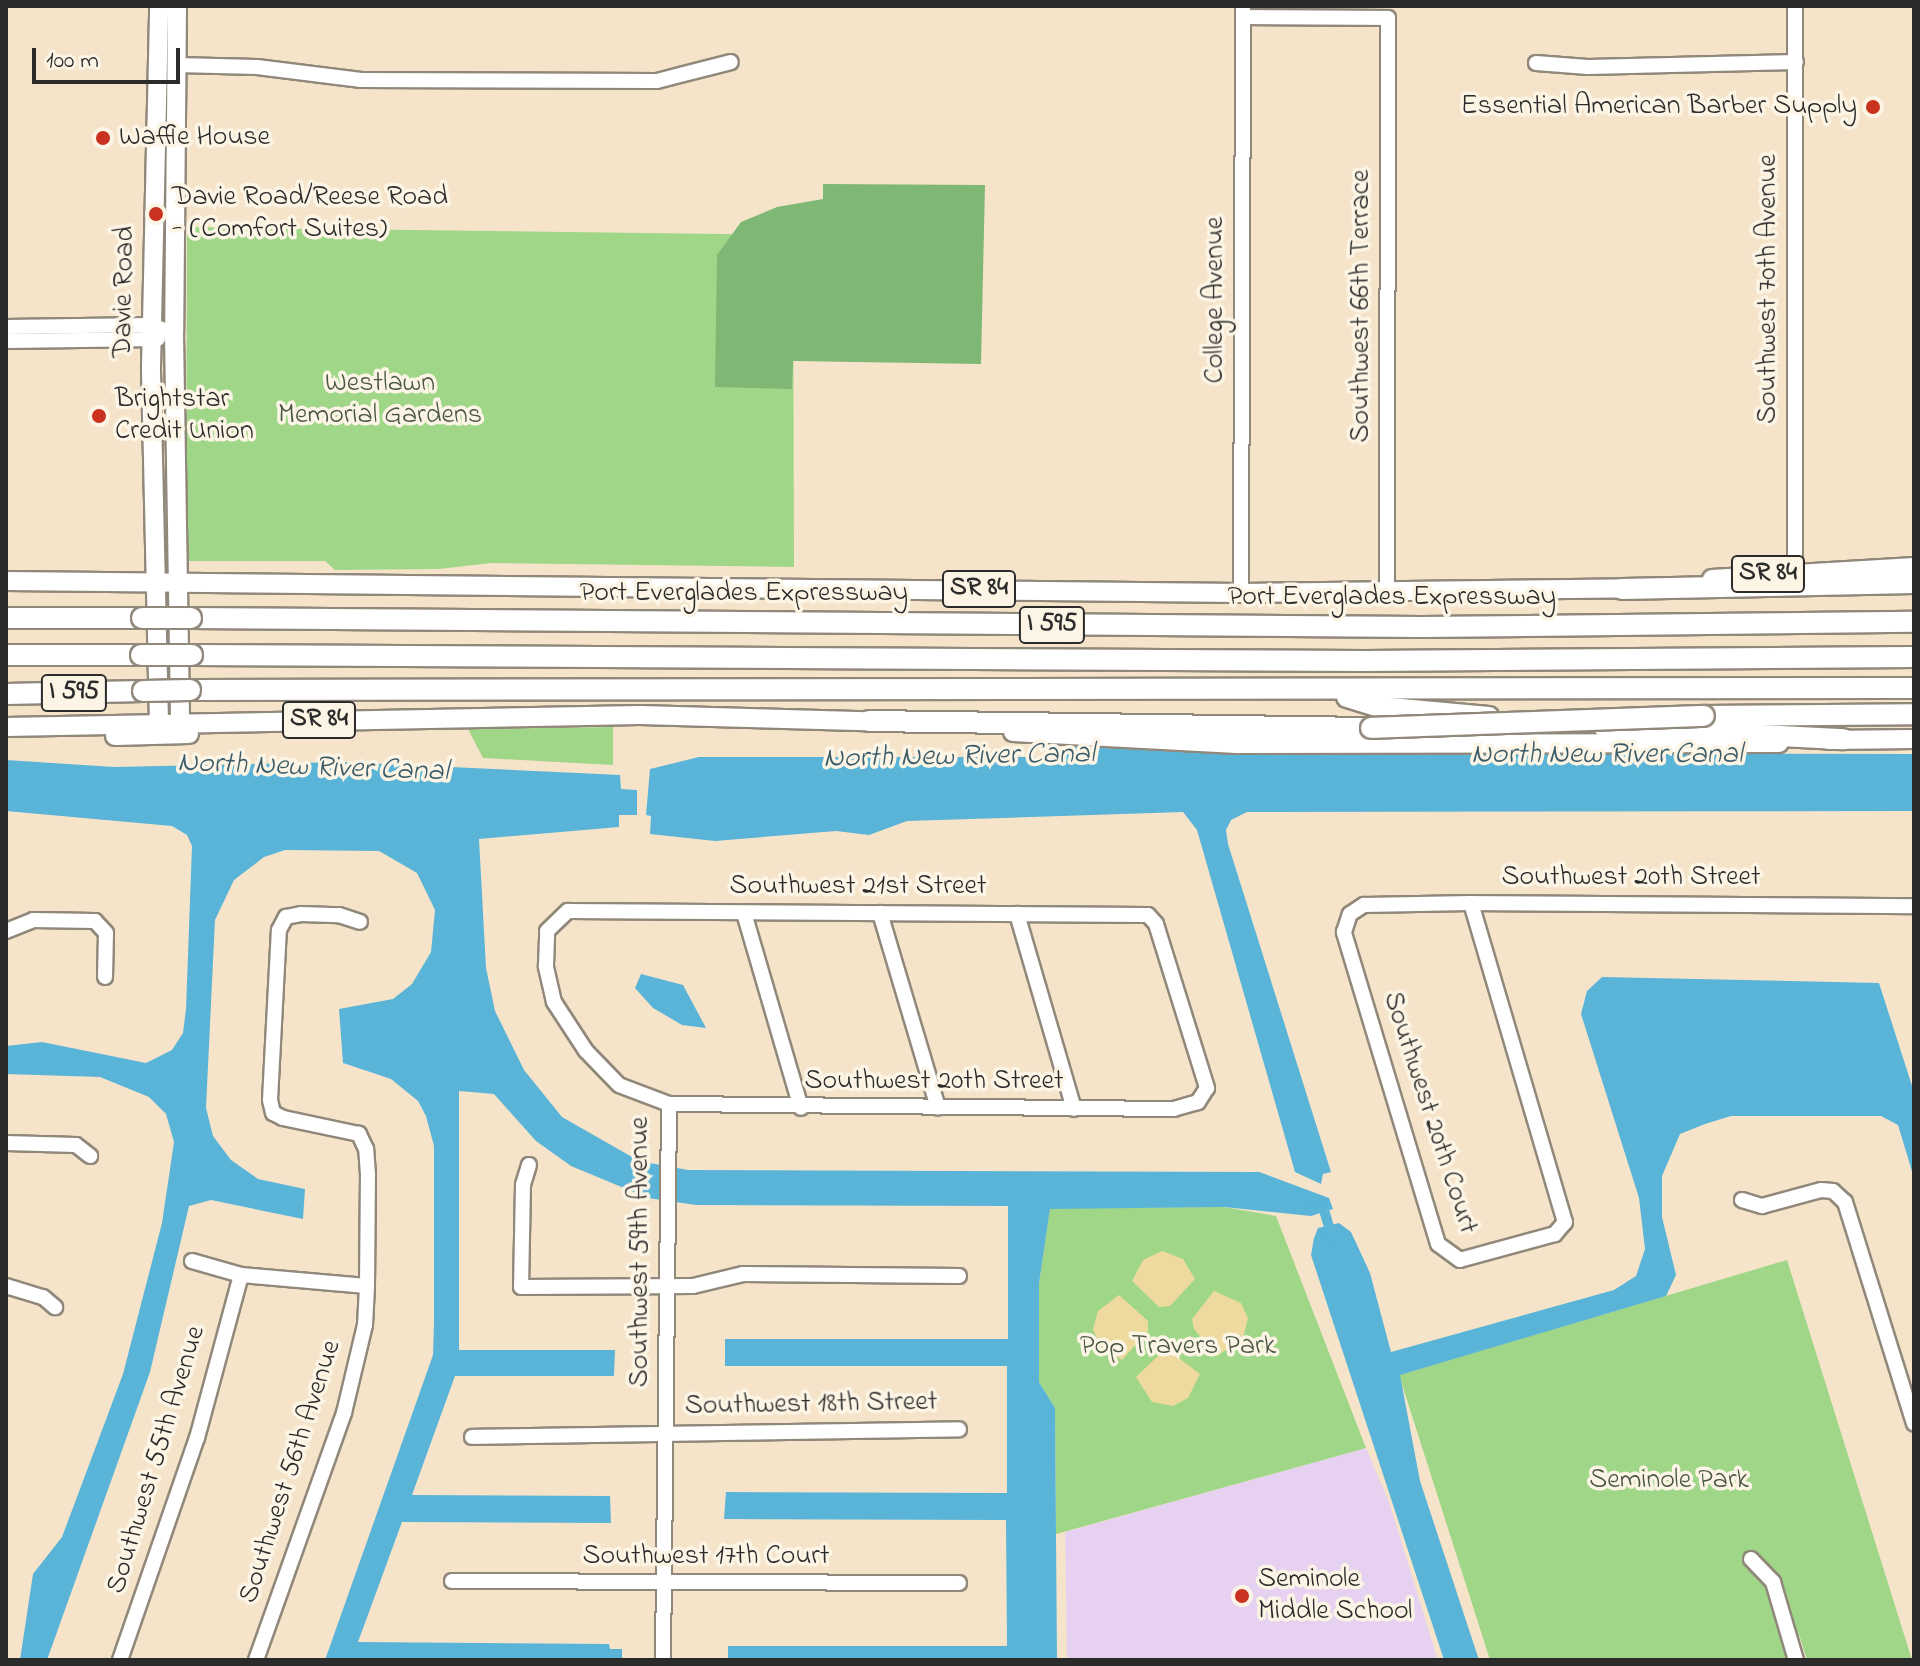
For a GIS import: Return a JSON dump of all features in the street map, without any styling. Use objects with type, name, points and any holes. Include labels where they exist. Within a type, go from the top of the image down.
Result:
[{"type":"highway","points":[[1622,589],[1914,583]]},
{"type":"highway","name":"Port Everglades Expressway","points":[[6,618],[1406,627],[1914,622]]},
{"type":"highway","points":[[6,656],[1255,661],[1914,657]]},
{"type":"highway","name":"I 595","points":[[6,694],[190,690],[1914,688]]},
{"type":"highway","points":[[1332,691],[1379,707],[1664,731],[1844,739]]},
{"type":"highway","points":[[869,721],[1371,728],[1704,716],[1914,714]]},
{"type":"main road","name":"Davie Road","points":[[159,6],[152,332],[167,583],[180,722]]},
{"type":"main road","name":"Davie Road","points":[[159,723],[167,583],[174,334],[177,6]]},
{"type":"main road","name":"SR 84","points":[[6,581],[1387,594],[1622,589],[1795,572],[1914,567]]},
{"type":"main road","name":"SR 84","points":[[6,727],[459,717],[869,721],[1223,743],[1753,745],[1844,739],[1914,739]]},
{"type":"main road","points":[[6,738],[356,727],[459,717]]},
{"type":"street","name":"Southwest 70th Avenue","points":[[1795,6],[1795,572]]},
{"type":"street","name":"Southwest 66th Terrace","points":[[1243,11],[1388,18],[1387,594]]},
{"type":"street","name":"College Avenue","points":[[1241,593],[1243,11]]},
{"type":"street","points":[[177,65],[257,67],[361,80],[657,81],[731,62]]},
{"type":"street","points":[[1536,63],[1588,67],[1796,62]]},
{"type":"street","points":[[6,327],[174,334]]},
{"type":"street","points":[[6,341],[152,332]]},
{"type":"street","name":"Southwest 20th Street","points":[[1350,914],[1364,905],[1471,903],[1914,906]]},
{"type":"street","name":"Southwest 20th Court","points":[[1350,914],[1344,932],[1438,1244],[1460,1260],[1555,1234],[1565,1222],[1471,903]]},
{"type":"street","name":"Southwest 21st Street","points":[[568,911],[1148,915],[1156,924],[1207,1088],[1198,1102]]},
{"type":"street","name":"Southwest 59th Avenue","points":[[568,911],[547,931],[546,966],[554,1002],[586,1051],[619,1085],[669,1104],[666,1158],[663,1660]]},
{"type":"street","points":[[744,913],[801,1108]]},
{"type":"street","points":[[880,913],[938,1108]]},
{"type":"street","name":"Southwest 56th Avenue","points":[[256,1660],[344,1413],[362,1338],[367,1286],[368,1175],[366,1149],[359,1134],[283,1118],[273,1113],[270,1100],[279,930],[286,917],[301,914],[339,915],[360,922]]},
{"type":"street","points":[[1017,914],[1074,1109]]},
{"type":"street","points":[[6,931],[33,920],[95,921],[106,933],[105,977]]},
{"type":"street","name":"Southwest 20th Street","points":[[669,1104],[801,1108],[1174,1109],[1198,1102]]},
{"type":"street","points":[[6,1143],[76,1145],[90,1156]]},
{"type":"street","points":[[529,1165],[523,1185],[521,1287],[666,1287],[743,1274],[959,1276]]},
{"type":"street","points":[[1742,1200],[1762,1206],[1821,1190],[1833,1191],[1845,1202],[1914,1423]]},
{"type":"street","points":[[192,1261],[241,1275],[367,1286]]},
{"type":"street","name":"Southwest 55th Avenue","points":[[120,1660],[197,1438],[241,1275]]},
{"type":"street","points":[[6,1286],[43,1297],[55,1307]]},
{"type":"street","name":"Southwest 18th Street","points":[[472,1437],[959,1429]]},
{"type":"street","points":[[1751,1559],[1773,1582],[1796,1660]]},
{"type":"street","name":"Southwest 17th Court","points":[[452,1581],[959,1583]]},
{"type":"shaded area","name":"Seminole Middle School","points":[[1366,1448],[1389,1502],[1438,1660],[1067,1660],[1065,1532]]},
{"type":"green space","points":[[823,184],[985,185],[981,364],[793,361],[792,389],[715,387],[717,255],[741,222],[777,207],[823,199]]},
{"type":"green space","name":"Westlawn Memorial Gardens","points":[[187,227],[793,235],[794,567],[491,563],[439,569],[335,570],[325,561],[186,561]]},
{"type":"green space","points":[[613,727],[613,765],[483,758],[468,729]]},
{"type":"green space","name":"Pop Travers Park","points":[[1224,1207],[1276,1216],[1366,1448],[1056,1534],[1055,1408],[1039,1382],[1039,1284],[1050,1208]]},
{"type":"green space","name":"Seminole Park","points":[[1787,1260],[1912,1660],[1807,1660],[1798,1631],[1804,1660],[1490,1660],[1399,1375]]},
{"type":"sand","points":[[1162,1251],[1183,1259],[1195,1279],[1170,1306],[1159,1307],[1132,1281],[1143,1260]]},
{"type":"sand","points":[[1214,1291],[1241,1303],[1248,1318],[1243,1338],[1217,1356],[1194,1329],[1192,1319]]},
{"type":"sand","points":[[1119,1295],[1148,1321],[1148,1331],[1122,1360],[1100,1346],[1093,1329],[1098,1311]]},
{"type":"sand","points":[[1162,1352],[1171,1352],[1200,1374],[1188,1398],[1173,1406],[1152,1402],[1136,1377]]},
{"type":"water","name":"North New River Canal","points":[[1070,746],[1179,752],[1914,754],[1914,811],[1247,812],[1231,820],[1226,830],[1228,844],[1331,1172],[1323,1174],[1321,1184],[1295,1172],[1197,830],[1183,812],[907,821],[869,835],[836,831],[715,841],[650,834],[651,816],[646,815],[650,769],[699,757],[1046,757]]},
{"type":"water","name":"North New River Canal","points":[[6,760],[114,767],[342,762],[620,775],[621,789],[637,790],[637,815],[619,815],[619,827],[479,839],[486,968],[495,1011],[524,1070],[562,1117],[639,1161],[688,1170],[1259,1172],[1329,1198],[1333,1209],[1311,1216],[1224,1207],[1050,1209],[1039,1284],[1039,1382],[1055,1408],[1057,1660],[728,1660],[728,1646],[1007,1646],[1006,1520],[724,1519],[726,1492],[1007,1493],[1007,1366],[725,1366],[725,1339],[1008,1339],[1008,1206],[696,1205],[648,1198],[571,1166],[536,1141],[494,1094],[459,1091],[459,1350],[615,1350],[614,1376],[455,1376],[412,1495],[610,1496],[611,1523],[402,1522],[358,1642],[609,1644],[610,1649],[622,1649],[622,1660],[325,1660],[433,1355],[434,1323],[434,1146],[426,1116],[418,1101],[391,1079],[343,1063],[339,1009],[393,999],[412,984],[431,952],[435,910],[417,873],[379,851],[285,850],[264,857],[234,880],[215,920],[206,1108],[213,1136],[231,1160],[258,1179],[305,1189],[303,1219],[211,1200],[189,1206],[150,1372],[47,1660],[20,1660],[33,1574],[62,1537],[123,1374],[162,1223],[174,1142],[166,1114],[149,1097],[100,1077],[6,1074],[6,1046],[42,1042],[146,1063],[172,1050],[183,1033],[186,1009],[192,846],[187,835],[172,826],[6,811]]},
{"type":"water","points":[[641,974],[683,985],[706,1028],[682,1025],[653,1008],[635,988]]},
{"type":"water","points":[[1602,977],[1879,983],[1914,1092],[1914,1178],[1898,1125],[1881,1116],[1731,1116],[1705,1124],[1680,1134],[1662,1176],[1662,1217],[1676,1275],[1666,1296],[1400,1375],[1420,1481],[1479,1660],[1444,1660],[1311,1255],[1314,1238],[1318,1228],[1339,1223],[1351,1232],[1370,1273],[1391,1352],[1614,1290],[1636,1276],[1645,1249],[1639,1198],[1581,1014],[1587,991]]},
{"type":"waterway","points":[[1314,1207],[1323,1207],[1332,1237]]},
{"type":"place","name":"Essential American Barber Supply","points":[[1873,107]]},
{"type":"place","name":"Waffle House","points":[[103,138]]},
{"type":"place","name":"Davie Road/Reese Road - (Comfort Suites)","points":[[156,214]]},
{"type":"place","name":"Brightstar Credit Union","points":[[99,416]]},
{"type":"place","name":"Seminole Middle School","points":[[1242,1596]]}]
